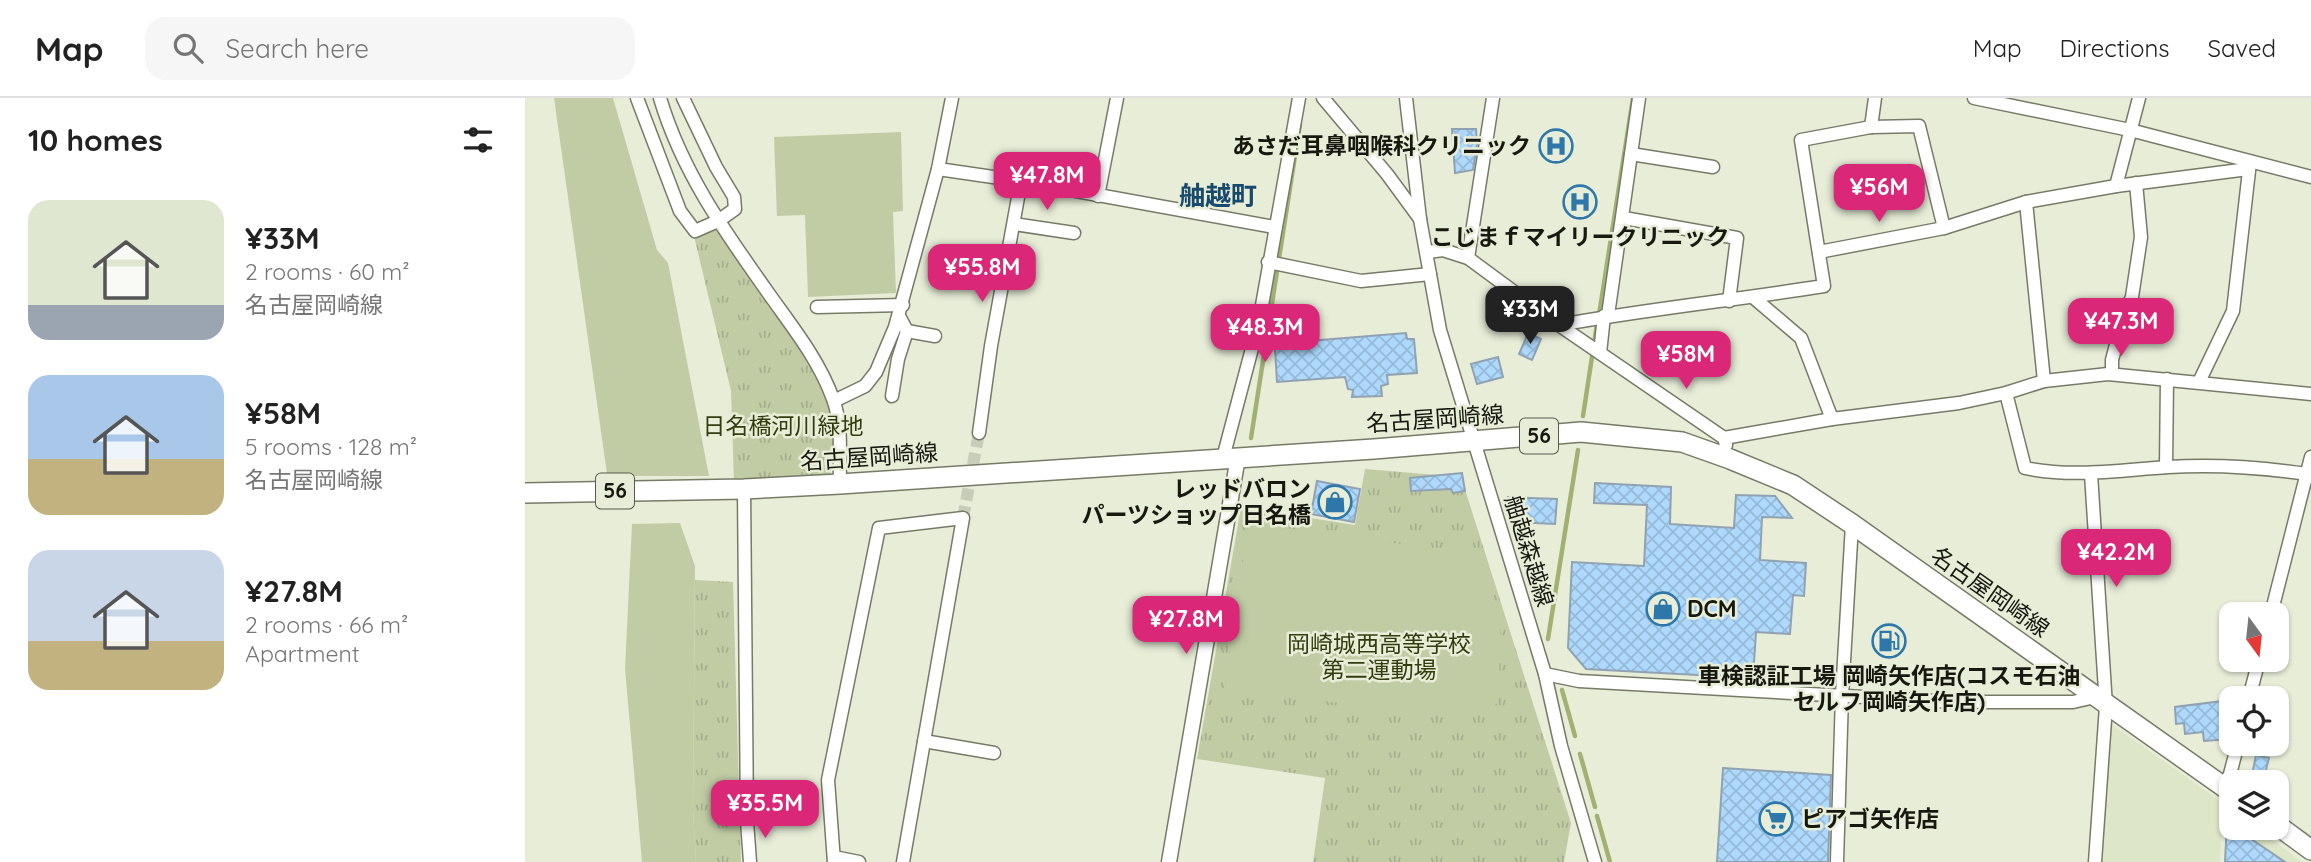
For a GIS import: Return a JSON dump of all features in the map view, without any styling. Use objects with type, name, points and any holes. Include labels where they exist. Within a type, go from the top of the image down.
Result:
[{"type":"main road","name":"名古屋岡崎線","points":[[525,492],[744,489],[840,484],[1581,432],[1682,442],[1793,485],[2219,783]]},
{"type":"main road","points":[[2289,834],[2311,850]]},
{"type":"street","points":[[637,98],[680,211],[695,232],[735,209],[734,197],[716,167],[683,98]]},
{"type":"street","points":[[660,98],[669,128],[692,178],[718,221],[816,360],[834,401],[839,424],[840,484]]},
{"type":"street","points":[[834,401],[866,386],[876,372],[901,310],[938,169],[953,98]]},
{"type":"street","points":[[1098,196],[1118,98]]},
{"type":"street","points":[[1169,862],[1231,457],[1259,322],[1299,98]]},
{"type":"street","points":[[1323,98],[1387,174],[1420,219]]},
{"type":"street","name":"舳越森越線","points":[[1406,98],[1420,219],[1440,330],[1545,674],[1561,746],[1595,862]]},
{"type":"street","points":[[1468,258],[1493,98]]},
{"type":"street","points":[[1595,350],[1624,218],[1639,98]]},
{"type":"street","points":[[1871,127],[1875,98]]},
{"type":"street","points":[[1974,98],[2130,130],[2249,165],[2311,177]]},
{"type":"street","points":[[2116,186],[2139,98]]},
{"type":"street","points":[[1559,325],[1824,286],[1801,140],[1871,127],[1919,126],[1944,228]]},
{"type":"street","points":[[1631,154],[1713,167]]},
{"type":"street","points":[[1819,252],[1944,228],[2026,202],[2249,165]]},
{"type":"street","points":[[2199,382],[2233,311],[2249,165]]},
{"type":"street","points":[[938,169],[1021,181],[1274,227]]},
{"type":"street","points":[[979,433],[991,346],[1021,181]]},
{"type":"street","points":[[2112,374],[2112,360],[2123,318],[2132,297],[2141,237],[2136,183]]},
{"type":"street","points":[[2026,202],[2044,381]]},
{"type":"street","points":[[1624,218],[1737,238],[1729,301]]},
{"type":"street","points":[[1014,224],[1074,233]]},
{"type":"street","points":[[1427,252],[1443,250],[1468,258],[1559,325],[1724,438],[1730,459]]},
{"type":"street","points":[[1268,262],[1361,281],[1430,274]]},
{"type":"street","points":[[1754,298],[1801,338],[1832,419]]},
{"type":"street","points":[[817,307],[901,310]]},
{"type":"street","points":[[892,396],[898,359],[907,331],[901,310]]},
{"type":"street","points":[[907,331],[935,336]]},
{"type":"street","points":[[1724,438],[1832,419],[1959,402],[2006,393],[2044,381],[2112,374],[2311,394]]},
{"type":"street","points":[[2166,467],[2167,379]]},
{"type":"street","points":[[2006,393],[2025,468],[2091,474],[2166,467],[2241,465],[2309,475]]},
{"type":"street","points":[[2274,602],[2309,475],[2311,457]]},
{"type":"street","points":[[2091,474],[2101,701],[2095,862]]},
{"type":"street","points":[[744,489],[747,821],[750,862]]},
{"type":"street","points":[[859,862],[834,860],[828,780],[879,528],[963,517],[903,862]]},
{"type":"street","points":[[1837,862],[1851,524]]},
{"type":"street","points":[[1545,674],[1579,681],[1954,702],[2101,701]]},
{"type":"street","points":[[924,741],[994,753]]},
{"type":"street","points":[[747,821],[755,862]]},
{"type":"shaded area","points":[[2111,724],[2219,800],[2220,862],[2100,862]]},
{"type":"shaded area","points":[[2226,840],[2272,840],[2302,862],[2224,862]]},
{"type":"green space","points":[[554,98],[613,98],[657,250],[668,263],[709,476],[607,474]]},
{"type":"green space","points":[[901,132],[903,211],[893,212],[896,293],[808,297],[805,215],[777,216],[774,137]]},
{"type":"green space","name":"日名橋河川緑地","points":[[717,228],[813,361],[831,402],[834,425],[830,478],[734,483],[731,391],[694,236]]},
{"type":"green space","name":"岡崎城西高等学校 第二運動場","points":[[1365,469],[1461,477],[1571,823],[1564,862],[1313,862],[1325,778],[1197,759],[1241,507],[1355,525]]},
{"type":"green space","points":[[680,523],[695,566],[693,810],[696,862],[642,862],[625,669],[632,524]]},
{"type":"green space","points":[[1248,523],[1480,555],[1501,618],[1498,703],[1471,718],[1225,690]]},
{"type":"green space","points":[[695,580],[733,582],[741,862],[696,862],[693,810]]},
{"type":"building","points":[[1452,129],[1476,129],[1473,170],[1455,173]]},
{"type":"building","points":[[1406,333],[1407,339],[1414,339],[1417,373],[1387,375],[1388,384],[1381,386],[1382,396],[1352,397],[1353,390],[1348,389],[1345,377],[1277,382],[1275,349],[1284,348],[1284,343]]},
{"type":"building","points":[[1528,333],[1541,339],[1532,360],[1519,354]]},
{"type":"building","points":[[1498,357],[1503,377],[1477,384],[1471,364]]},
{"type":"building","points":[[1462,473],[1465,491],[1411,491],[1410,478]]},
{"type":"building","name":"レッドバロン パーツショップ日名橋","points":[[1317,481],[1360,489],[1354,522],[1311,514]]},
{"type":"building","name":"DCM","points":[[1595,483],[1671,487],[1670,524],[1734,528],[1736,495],[1775,496],[1792,518],[1762,517],[1760,560],[1806,563],[1804,596],[1793,595],[1790,634],[1756,632],[1753,678],[1586,669],[1568,648],[1572,562],[1644,566],[1647,505],[1594,503]]},
{"type":"building","points":[[1508,497],[1557,499],[1555,524],[1511,522],[1512,508],[1507,508]]},
{"type":"building","points":[[2219,702],[2219,740],[2204,741],[2203,732],[2185,734],[2184,723],[2176,724],[2175,707]]},
{"type":"building","points":[[2256,756],[2269,758],[2266,770],[2253,770]]},
{"type":"building","name":"ピアゴ矢作店","points":[[1723,768],[1831,775],[1828,862],[1717,862]]},
{"type":"building","points":[[2226,840],[2253,840],[2285,862],[2225,862]]},
{"type":"waterway","points":[[1599,315],[1633,98]]},
{"type":"waterway","points":[[1251,438],[1300,124]]},
{"type":"waterway","points":[[1583,416],[1597,324]]},
{"type":"waterway","points":[[1548,639],[1578,450]]},
{"type":"waterway","points":[[1562,690],[1575,736]]},
{"type":"waterway","points":[[1580,754],[1595,807]]},
{"type":"waterway","points":[[1597,816],[1610,862]]},
{"type":"tunnel","points":[[963,518],[979,433]]},
{"type":"place","name":"あさだ耳鼻咽喉科クリニック","points":[[1556,146]]},
{"type":"place","name":"こじまｆマイリークリニック","points":[[1580,202]]},
{"type":"place","name":"レッドバロン パーツショップ日名橋","points":[[1335,502]]},
{"type":"place","name":"DCM","points":[[1663,609]]},
{"type":"place","name":"車検認証工場 岡崎矢作店(コスモ石油 セルフ岡崎矢作店)","points":[[1889,641]]},
{"type":"place","name":"ピアゴ矢作店","points":[[1776,819]]},
{"type":"district","name":"舳越町","points":[[1218,196]]}]
